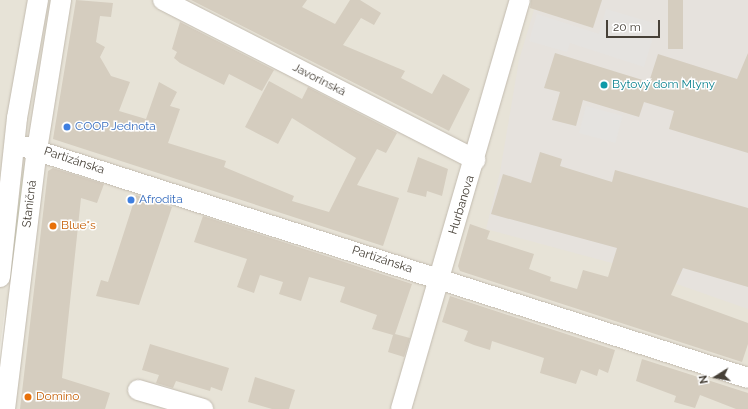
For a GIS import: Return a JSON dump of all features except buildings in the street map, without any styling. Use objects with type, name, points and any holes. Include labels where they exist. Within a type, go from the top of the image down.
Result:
[{"type":"street","name":"Staničná","points":[[0,277],[16,144],[38,0]]},
{"type":"street","name":"Staničná","points":[[5,409],[37,150],[61,0]]},
{"type":"street","name":"Javorinská","points":[[163,0],[475,160]]},
{"type":"street","name":"Hurbanova","points":[[402,409],[520,0]]},
{"type":"street","name":"Partizánska","points":[[16,144],[748,378]]},
{"type":"street","points":[[138,390],[203,409]]},
{"type":"shaded area","points":[[0,0],[748,0],[748,409],[0,409],[6,300],[0,348]]},
{"type":"shaded area","points":[[537,0],[748,0],[748,309],[634,269],[486,229],[500,172],[519,60]]},
{"type":"shaded area","points":[[606,9],[657,24],[644,67],[570,43],[567,52],[529,41],[537,14],[599,34]]},
{"type":"shaded area","points":[[586,106],[623,116],[615,143],[579,133]]},
{"type":"green space","points":[[25,157],[12,278],[10,278],[9,277]]},
{"type":"place","name":"Bytový dom Mlyny","points":[[604,85]]},
{"type":"place","name":"COOP Jednota","points":[[67,127]]},
{"type":"place","name":"Afrodita","points":[[131,200]]},
{"type":"place","name":"Blue*s","points":[[53,226]]},
{"type":"place","name":"Domino","points":[[28,397]]}]
